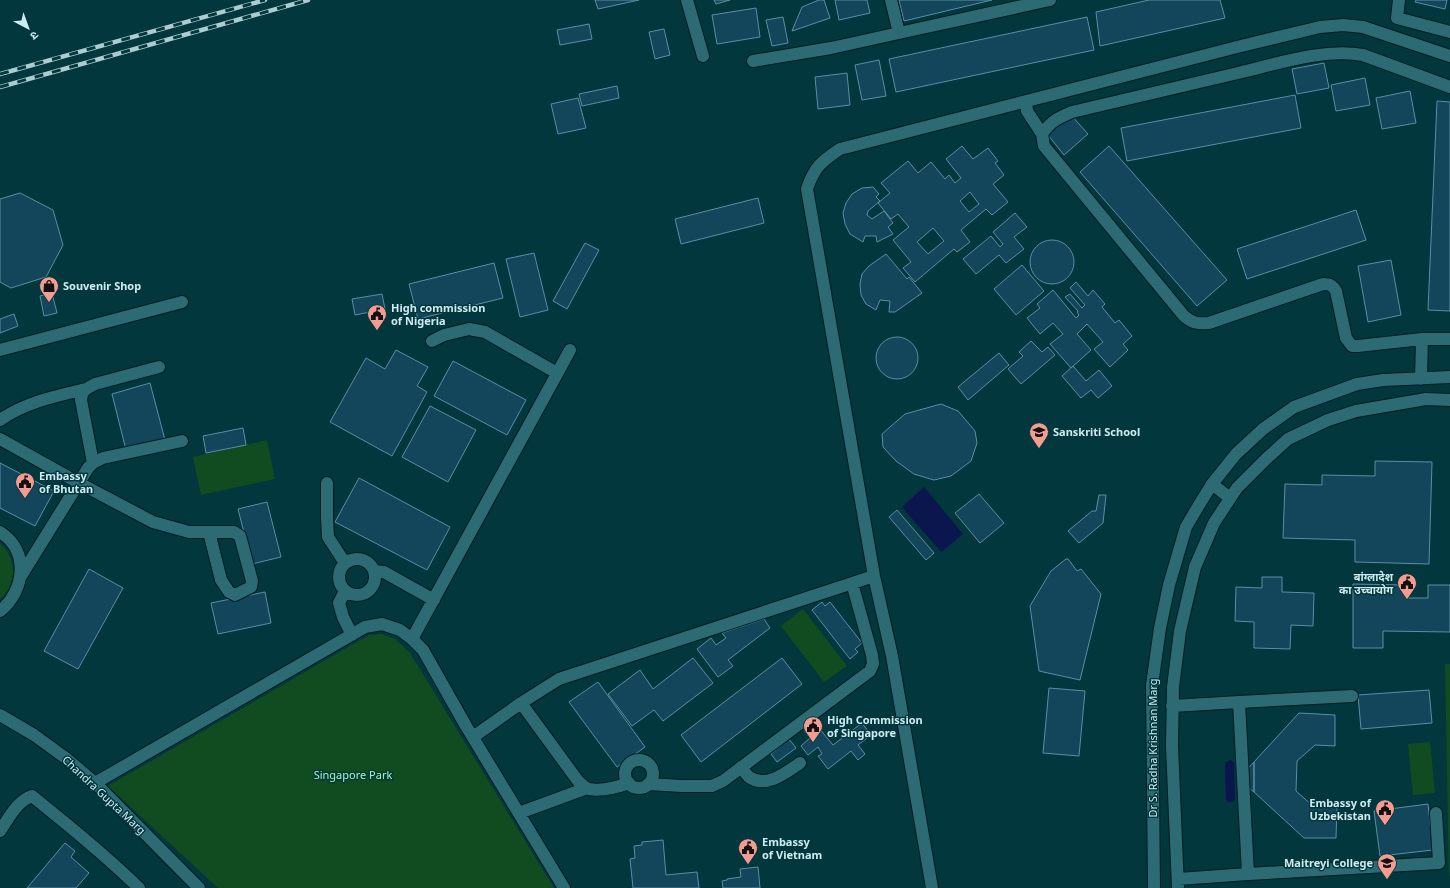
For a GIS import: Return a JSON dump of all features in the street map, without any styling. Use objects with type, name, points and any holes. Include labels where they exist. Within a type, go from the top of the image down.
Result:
[{"type":"street","points":[[687,0],[703,56]]},
{"type":"street","points":[[891,0],[899,34]]},
{"type":"street","points":[[753,61],[831,48],[1050,0]]},
{"type":"street","points":[[1389,36],[1397,18],[1399,0]]},
{"type":"street","points":[[1397,18],[1450,32]]},
{"type":"street","points":[[932,888],[892,656],[874,576],[807,189],[812,174],[824,160],[840,149],[1320,27],[1343,25],[1363,27],[1450,56]]},
{"type":"street","points":[[1042,134],[1049,124],[1059,117],[1072,112],[1333,52],[1349,52],[1363,55],[1450,87]]},
{"type":"street","points":[[1026,101],[1027,111],[1042,134],[1044,146],[1179,310],[1190,321],[1198,324],[1209,323],[1323,284],[1329,284],[1333,286],[1336,291],[1346,338],[1352,346],[1422,339],[1450,339]]},
{"type":"street","points":[[0,350],[182,302]]},
{"type":"street","points":[[432,342],[444,335],[469,329],[485,332],[557,374]]},
{"type":"street","points":[[1421,379],[1422,339]]},
{"type":"street","points":[[412,639],[570,350]]},
{"type":"street","points":[[0,420],[12,411],[53,396],[86,389],[95,384],[158,367]]},
{"type":"street","name":"Dr S. Radha Krishnan Marg","points":[[1154,888],[1152,685],[1160,628],[1169,585],[1186,527],[1212,484],[1236,454],[1263,429],[1294,407],[1357,384],[1384,380],[1450,377]]},
{"type":"street","points":[[86,389],[82,394],[81,400],[93,463]]},
{"type":"street","name":"Dr S. Radha Krishnan Marg","points":[[1178,883],[1172,746],[1173,687],[1180,631],[1195,567],[1214,523],[1237,488],[1288,439],[1328,420],[1356,411],[1426,398],[1450,400]]},
{"type":"street","points":[[0,438],[78,483],[153,522],[189,532],[209,532],[234,532],[240,536],[252,581],[251,587],[235,595],[229,592],[221,580],[209,532]]},
{"type":"street","points":[[0,611],[9,604],[17,591],[21,576],[78,483],[93,463],[103,458],[182,441]]},
{"type":"street","points":[[327,483],[328,537],[344,563]]},
{"type":"street","points":[[1212,484],[1230,498]]},
{"type":"street","points":[[0,532],[13,545],[20,560],[21,576]]},
{"type":"street","points":[[350,559],[362,559],[368,562],[374,571],[374,583],[367,592],[356,595],[345,591],[341,586],[338,574],[344,563],[350,559]]},
{"type":"street","points":[[374,571],[384,572],[434,600]]},
{"type":"street","points":[[473,737],[521,703],[559,679],[874,576]]},
{"type":"street","points":[[648,784],[712,786],[723,781],[870,671],[872,655],[852,584]]},
{"type":"street","points":[[345,591],[339,603],[343,617],[352,635]]},
{"type":"street","points":[[95,783],[365,627],[382,624],[400,630],[423,650],[473,737],[564,888]]},
{"type":"street","points":[[1152,685],[1173,687]]},
{"type":"street","points":[[1172,706],[1352,696]]},
{"type":"street","points":[[1239,702],[1248,874]]},
{"type":"street","points":[[521,703],[578,781],[587,788]]},
{"type":"street","name":"Chandra Gupta Marg","points":[[0,715],[34,735],[62,755],[95,783],[199,888]]},
{"type":"street","points":[[641,760],[649,764],[653,772],[651,781],[648,784],[645,787],[636,788],[629,783],[625,774],[628,766],[641,760]]},
{"type":"street","points":[[741,767],[749,776],[761,781],[773,779],[784,774],[800,763]]},
{"type":"street","points":[[519,813],[587,788],[617,787],[629,783]]},
{"type":"street","points":[[0,831],[24,799],[32,796],[80,834],[139,888]]},
{"type":"street","points":[[1178,883],[1248,874],[1439,863],[1436,813]]},
{"type":"green space","points":[[267,440],[275,479],[201,495],[193,457]]},
{"type":"green space","points":[[0,543],[11,559],[13,571],[11,584],[0,599]]},
{"type":"green space","points":[[803,609],[847,666],[824,682],[781,626]]},
{"type":"green space","name":"Singapore Park","points":[[382,634],[395,639],[410,653],[554,888],[218,888],[108,786],[369,635]]},
{"type":"green space","points":[[1445,664],[1450,664],[1450,876],[1449,876]]},
{"type":"green space","points":[[1430,742],[1435,793],[1413,795],[1408,744]]},
{"type":"shaded area","points":[[924,487],[963,534],[941,552],[902,507]]},
{"type":"shaded area","points":[[1230,760],[1234,762],[1235,798],[1234,801],[1228,802],[1226,799],[1225,763]]},
{"type":"building","points":[[595,0],[639,0],[598,9]]},
{"type":"building","points":[[714,0],[730,0],[716,4]]},
{"type":"building","points":[[819,0],[824,0],[830,18],[792,31],[802,7]]},
{"type":"building","points":[[835,0],[867,0],[870,13],[839,20]]},
{"type":"building","points":[[899,0],[992,0],[904,21]]},
{"type":"building","points":[[1149,0],[1220,0],[1225,18],[1100,46],[1096,12]]},
{"type":"building","points":[[1416,0],[1447,0],[1445,9],[1415,2]]},
{"type":"building","points":[[756,8],[760,37],[717,44],[712,15]]},
{"type":"building","points":[[783,17],[788,43],[772,46],[766,20]]},
{"type":"building","points":[[1087,17],[1094,50],[896,92],[889,59]]},
{"type":"building","points":[[589,24],[592,39],[560,45],[557,30]]},
{"type":"building","points":[[664,29],[670,55],[655,59],[649,32]]},
{"type":"building","points":[[879,60],[886,96],[862,100],[855,65]]},
{"type":"building","points":[[1324,63],[1329,88],[1297,94],[1292,69]]},
{"type":"building","points":[[847,73],[850,105],[818,109],[815,77]]},
{"type":"building","points":[[1365,78],[1370,105],[1336,111],[1331,85]]},
{"type":"building","points":[[617,86],[619,98],[582,106],[579,94]]},
{"type":"building","points":[[1410,91],[1416,123],[1382,129],[1376,98]]},
{"type":"building","points":[[1295,95],[1301,128],[1127,161],[1121,128]]},
{"type":"building","points":[[578,98],[586,128],[558,134],[551,104]]},
{"type":"building","points":[[1437,101],[1450,102],[1450,311],[1428,310]]},
{"type":"building","points":[[1071,115],[1088,134],[1064,155],[1048,135]]},
{"type":"building","points":[[962,146],[973,159],[988,148],[998,161],[995,163],[1004,175],[993,184],[1008,202],[992,215],[986,209],[961,230],[970,242],[957,252],[954,249],[915,282],[903,268],[911,262],[893,240],[909,227],[898,214],[891,219],[878,203],[890,193],[881,183],[908,161],[918,173],[931,162],[945,179],[949,175],[955,183],[961,178],[946,159]],"holes":[[[970,192],[979,204],[969,212],[960,201]],[[933,228],[944,241],[928,254],[917,242]]]},
{"type":"building","points":[[1109,146],[1227,280],[1197,306],[1080,172]]},
{"type":"building","points":[[873,187],[879,194],[876,197],[880,201],[868,211],[867,215],[872,219],[884,211],[893,223],[888,227],[893,234],[877,242],[876,236],[865,236],[863,242],[850,234],[845,224],[843,213],[846,203],[852,194],[862,188]]},
{"type":"building","points":[[20,193],[53,210],[63,245],[46,277],[11,288],[0,282],[0,199]]},
{"type":"building","points":[[758,198],[764,223],[681,244],[675,219]]},
{"type":"building","points":[[1356,210],[1366,240],[1247,279],[1237,249]]},
{"type":"building","points":[[1015,213],[1027,227],[1014,237],[1024,249],[1006,263],[999,255],[976,274],[963,259],[991,236],[1000,247],[1003,244],[993,232]]},
{"type":"building","points":[[1048,240],[1056,240],[1068,246],[1074,258],[1074,266],[1068,278],[1056,284],[1048,284],[1036,278],[1030,266],[1030,258],[1036,246]]},
{"type":"building","points":[[585,243],[599,250],[567,309],[553,301]]},
{"type":"building","points":[[534,253],[548,310],[520,317],[506,259]]},
{"type":"building","points":[[886,254],[907,279],[909,277],[922,293],[895,312],[889,312],[890,301],[880,300],[876,310],[866,304],[861,295],[860,284],[862,274],[869,266]]},
{"type":"building","points":[[1391,260],[1401,315],[1368,322],[1358,266]]},
{"type":"building","points":[[494,263],[503,298],[418,319],[409,284]]},
{"type":"building","points":[[1022,265],[1044,291],[1016,315],[994,289]]},
{"type":"building","points":[[1076,282],[1088,296],[1093,290],[1105,304],[1102,307],[1115,323],[1119,320],[1132,336],[1123,344],[1128,350],[1110,367],[1094,349],[1103,342],[1087,324],[1077,334],[1091,350],[1071,368],[1050,344],[1063,334],[1053,323],[1040,334],[1027,318],[1040,308],[1037,304],[1053,290],[1076,318],[1079,315],[1077,312],[1078,311],[1065,297],[1070,294],[1082,308],[1085,305],[1070,288]]},
{"type":"building","points":[[52,293],[57,313],[44,316],[40,296]]},
{"type":"building","points":[[382,294],[385,309],[355,315],[352,299]]},
{"type":"building","points":[[14,314],[18,326],[0,333],[0,319]]},
{"type":"building","points":[[893,337],[901,337],[909,340],[915,346],[918,358],[915,370],[909,376],[901,379],[893,379],[885,376],[879,370],[876,362],[876,354],[879,346],[885,340]]},
{"type":"building","points":[[1031,341],[1042,352],[1048,347],[1055,355],[1021,384],[1008,369],[1023,356],[1019,352]]},
{"type":"building","points":[[396,350],[428,367],[417,386],[427,392],[392,456],[330,422],[366,358],[385,369]]},
{"type":"building","points":[[999,353],[1009,365],[968,400],[958,387]]},
{"type":"building","points":[[453,361],[526,400],[507,435],[434,396]]},
{"type":"building","points":[[1073,366],[1086,381],[1099,370],[1112,386],[1098,398],[1091,390],[1081,398],[1062,376]]},
{"type":"building","points":[[150,383],[165,440],[126,450],[112,394]]},
{"type":"building","points":[[941,404],[958,411],[975,431],[977,443],[971,461],[951,476],[934,480],[914,474],[896,461],[883,447],[882,434],[905,414]]},
{"type":"building","points":[[430,406],[476,430],[448,482],[402,457]]},
{"type":"building","points":[[243,428],[246,445],[206,453],[203,436]]},
{"type":"building","points":[[1375,461],[1432,462],[1429,564],[1355,562],[1355,540],[1283,538],[1285,484],[1322,485],[1322,475],[1375,476]]},
{"type":"building","name":"Embassy of Bhutan","points":[[0,463],[54,491],[35,526],[0,508]]},
{"type":"building","points":[[359,478],[450,527],[427,570],[335,522]]},
{"type":"building","points":[[979,494],[1004,523],[980,543],[955,513]]},
{"type":"building","points":[[1099,495],[1106,495],[1103,523],[1079,543],[1068,531],[1092,511],[1096,511]]},
{"type":"building","points":[[267,502],[281,557],[252,564],[238,509]]},
{"type":"building","points":[[897,510],[934,553],[926,560],[889,517]]},
{"type":"building","points":[[1068,559],[1077,571],[1081,569],[1101,594],[1080,680],[1039,671],[1030,606],[1051,571]]},
{"type":"building","points":[[89,569],[123,588],[78,669],[44,651]]},
{"type":"building","points":[[1262,577],[1282,577],[1282,592],[1314,593],[1313,626],[1291,625],[1290,649],[1254,648],[1254,622],[1235,621],[1236,587],[1262,588]]},
{"type":"building","points":[[1353,584],[1405,585],[1406,598],[1428,598],[1428,585],[1450,585],[1450,632],[1383,631],[1383,648],[1353,648]]},
{"type":"building","points":[[265,592],[271,623],[218,634],[211,603]]},
{"type":"building","points":[[822,602],[825,606],[830,602],[862,643],[855,649],[858,652],[850,659],[812,610]]},
{"type":"building","points":[[764,619],[770,628],[728,660],[733,666],[718,677],[697,649],[711,638],[716,645],[726,638],[722,633]]},
{"type":"building","points":[[693,658],[713,683],[663,721],[654,710],[632,726],[608,694],[640,670],[653,689]]},
{"type":"building","points":[[782,658],[802,684],[701,762],[681,735]]},
{"type":"building","points":[[598,682],[645,747],[617,767],[569,702]]},
{"type":"building","points":[[1049,688],[1085,691],[1079,756],[1043,753]]},
{"type":"building","points":[[1429,690],[1432,723],[1361,729],[1358,695]]},
{"type":"building","points":[[1299,713],[1335,715],[1335,746],[1315,745],[1297,761],[1296,791],[1314,807],[1337,806],[1336,838],[1304,838],[1254,792],[1254,762]]},
{"type":"building","points":[[814,722],[833,745],[862,723],[871,735],[858,745],[865,754],[858,760],[851,751],[828,769],[818,756],[822,754],[818,747],[808,755],[801,746],[810,738],[804,730]]},
{"type":"building","points":[[789,739],[796,748],[777,762],[771,754]]},
{"type":"building","points":[[1254,762],[1254,792],[1238,779]]},
{"type":"building","points":[[1428,804],[1433,850],[1380,856],[1374,811]]},
{"type":"building","points":[[663,840],[666,875],[697,872],[699,888],[633,888],[630,859],[635,858],[634,846],[642,845],[642,842]]},
{"type":"building","points":[[65,843],[75,851],[71,857],[89,873],[76,888],[27,888]]},
{"type":"building","points":[[758,867],[760,888],[723,888],[722,881],[741,877],[740,869]]},
{"type":"railway","points":[[0,74],[265,0]]},
{"type":"railway","points":[[0,87],[308,0]]},
{"type":"place","name":"Souvenir Shop","points":[[49,303]]},
{"type":"place","name":"High commission of Nigeria","points":[[377,331]]},
{"type":"place","name":"Sanskriti School","points":[[1039,449]]},
{"type":"place","name":"Embassy of Bhutan","points":[[25,499]]},
{"type":"place","name":"बांग्लादेश का उच्चायोग","points":[[1407,600]]},
{"type":"place","name":"High Commission of Singapore","points":[[813,743]]},
{"type":"place","name":"Embassy of Uzbekistan","points":[[1385,826]]},
{"type":"place","name":"Embassy of Vietnam","points":[[748,865]]},
{"type":"place","name":"Maitreyi College","points":[[1387,880]]}]
